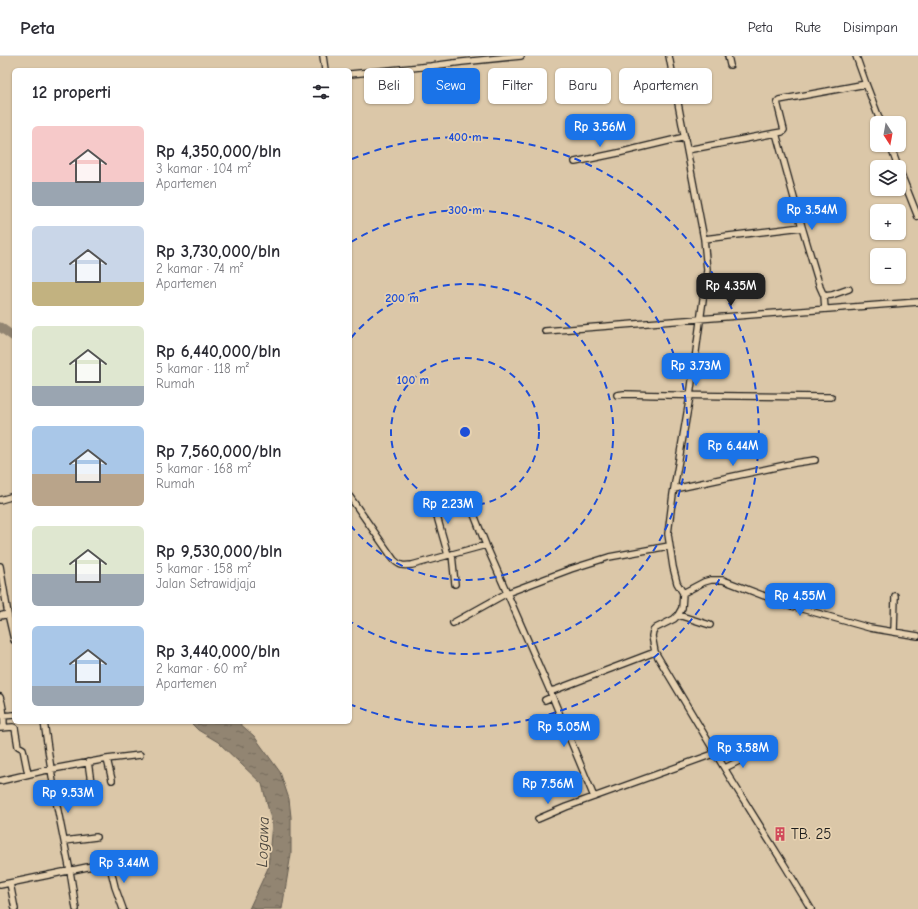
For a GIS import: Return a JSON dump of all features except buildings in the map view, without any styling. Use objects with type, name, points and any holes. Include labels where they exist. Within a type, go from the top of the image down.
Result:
[{"type":"street","points":[[323,56],[325,68]]},
{"type":"street","points":[[352,74],[431,66],[461,59],[522,56]]},
{"type":"street","points":[[670,56],[704,239],[707,270],[690,396],[668,534],[677,583],[683,593],[682,608],[674,619],[656,628],[653,631],[652,636],[655,652],[811,909]]},
{"type":"street","points":[[728,56],[730,64]]},
{"type":"street","points":[[856,56],[878,116]]},
{"type":"street","points":[[688,150],[782,132],[784,130],[777,102],[779,100],[866,84]]},
{"type":"street","points":[[776,133],[802,227],[824,296],[825,309]]},
{"type":"street","points":[[575,162],[685,137]]},
{"type":"street","points":[[906,186],[918,218]]},
{"type":"street","points":[[704,239],[802,227]]},
{"type":"street","points":[[824,296],[832,295],[848,289]]},
{"type":"street","points":[[545,331],[918,302]]},
{"type":"street","points":[[617,395],[776,396],[831,398]]},
{"type":"street","points":[[674,489],[815,460]]},
{"type":"street","points":[[0,500],[12,497]]},
{"type":"street","points":[[432,499],[450,555],[455,584]]},
{"type":"street","points":[[352,500],[394,560],[403,566],[412,565],[486,545]]},
{"type":"street","points":[[473,512],[594,798]]},
{"type":"street","points":[[453,623],[508,593],[570,568],[609,557],[669,546]]},
{"type":"street","points":[[0,566],[12,631]]},
{"type":"street","points":[[683,593],[704,582],[717,579],[723,580],[788,605],[870,628],[918,636]]},
{"type":"street","points":[[894,632],[895,596]]},
{"type":"street","points":[[0,616],[8,614]]},
{"type":"street","points":[[678,615],[710,625]]},
{"type":"street","points":[[550,691],[655,652]]},
{"type":"street","points":[[0,697],[3,716],[2,728],[15,728],[18,746],[23,749],[28,774]]},
{"type":"street","points":[[545,700],[552,698]]},
{"type":"street","points":[[3,716],[12,715]]},
{"type":"street","points":[[44,724],[76,909]]},
{"type":"street","points":[[538,819],[566,807],[716,753]]},
{"type":"street","points":[[725,768],[753,754]]},
{"type":"street","points":[[0,781],[88,762],[140,755]]},
{"type":"street","points":[[107,759],[112,780]]},
{"type":"street","points":[[56,796],[92,789],[88,762]]},
{"type":"street","points":[[64,841],[96,836]]},
{"type":"street","points":[[0,885],[132,858]]},
{"type":"street","points":[[109,862],[115,887],[123,909]]},
{"type":"street","points":[[10,883],[15,909]]},
{"type":"water","points":[[192,724],[240,724],[254,736],[280,772],[289,799],[291,817],[291,854],[282,909],[249,909],[268,868],[272,823],[262,784],[218,742],[198,730]]},
{"type":"waterway","name":"Logawa","points":[[0,327],[12,336]]},
{"type":"place","name":"TB. 25","points":[[780,834]]}]
